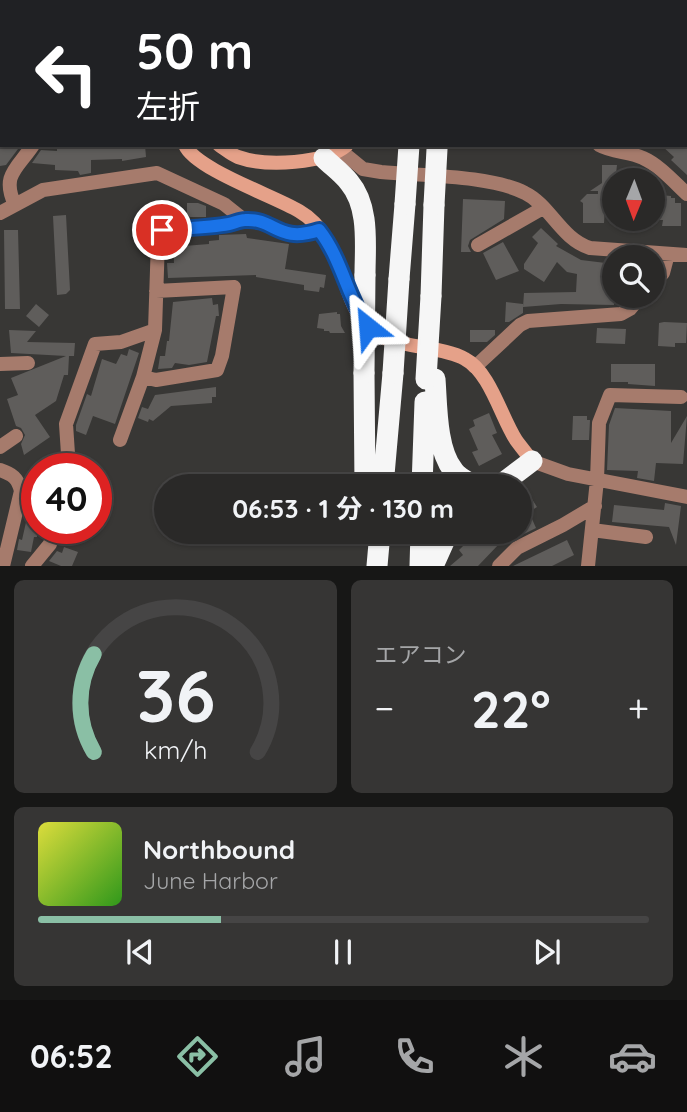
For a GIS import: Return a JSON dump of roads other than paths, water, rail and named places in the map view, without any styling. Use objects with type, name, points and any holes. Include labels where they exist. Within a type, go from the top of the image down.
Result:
[{"type":"highway","points":[[384,474],[409,147]]},
{"type":"highway","points":[[423,474],[431,379],[432,256],[437,147]]},
{"type":"highway","points":[[338,151],[361,205],[365,225],[365,474]]},
{"type":"highway","points":[[431,379],[439,433],[453,471],[457,474]]},
{"type":"highway","points":[[515,474],[532,461]]},
{"type":"highway","points":[[529,474],[532,461]]},
{"type":"highway","points":[[368,544],[369,566]]},
{"type":"highway","points":[[377,566],[379,544]]},
{"type":"highway","points":[[420,566],[421,544]]},
{"type":"highway","points":[[433,566],[442,544]]},
{"type":"street","points":[[15,205],[9,192],[9,180],[32,147]]},
{"type":"street","points":[[186,147],[189,153],[205,165],[303,213],[328,242],[358,313],[368,327],[380,336],[466,359],[475,367],[497,400],[515,439],[532,461],[568,474],[687,498]]},
{"type":"street","points":[[222,147],[238,157],[262,161],[300,162],[338,151],[363,169],[499,182],[528,194],[578,244],[590,248],[687,255]]},
{"type":"street","points":[[602,147],[629,153],[650,162],[687,194]]},
{"type":"street","points":[[0,213],[43,190],[158,173],[224,204],[244,220]]},
{"type":"street","points":[[478,245],[543,208]]},
{"type":"street","points":[[120,440],[143,377],[155,330],[158,240],[162,230],[256,220],[286,234],[302,236],[319,230]]},
{"type":"street","points":[[665,265],[668,254]]},
{"type":"street","points":[[143,377],[156,380],[217,370],[234,287],[156,291]]},
{"type":"street","points":[[475,367],[520,325],[528,321],[621,314],[631,308]]},
{"type":"street","points":[[68,453],[66,424],[95,344],[121,342],[155,330]]},
{"type":"street","points":[[0,364],[28,363]]},
{"type":"street","points":[[588,566],[597,480],[599,423],[610,395],[681,397]]},
{"type":"street","points":[[0,447],[16,436]]},
{"type":"street","points":[[0,470],[10,473],[20,487],[19,503],[4,566]]},
{"type":"street","points":[[499,566],[517,548],[594,506]]},
{"type":"street","points":[[592,530],[646,537]]},
{"type":"street","points":[[32,566],[50,544]]}]
